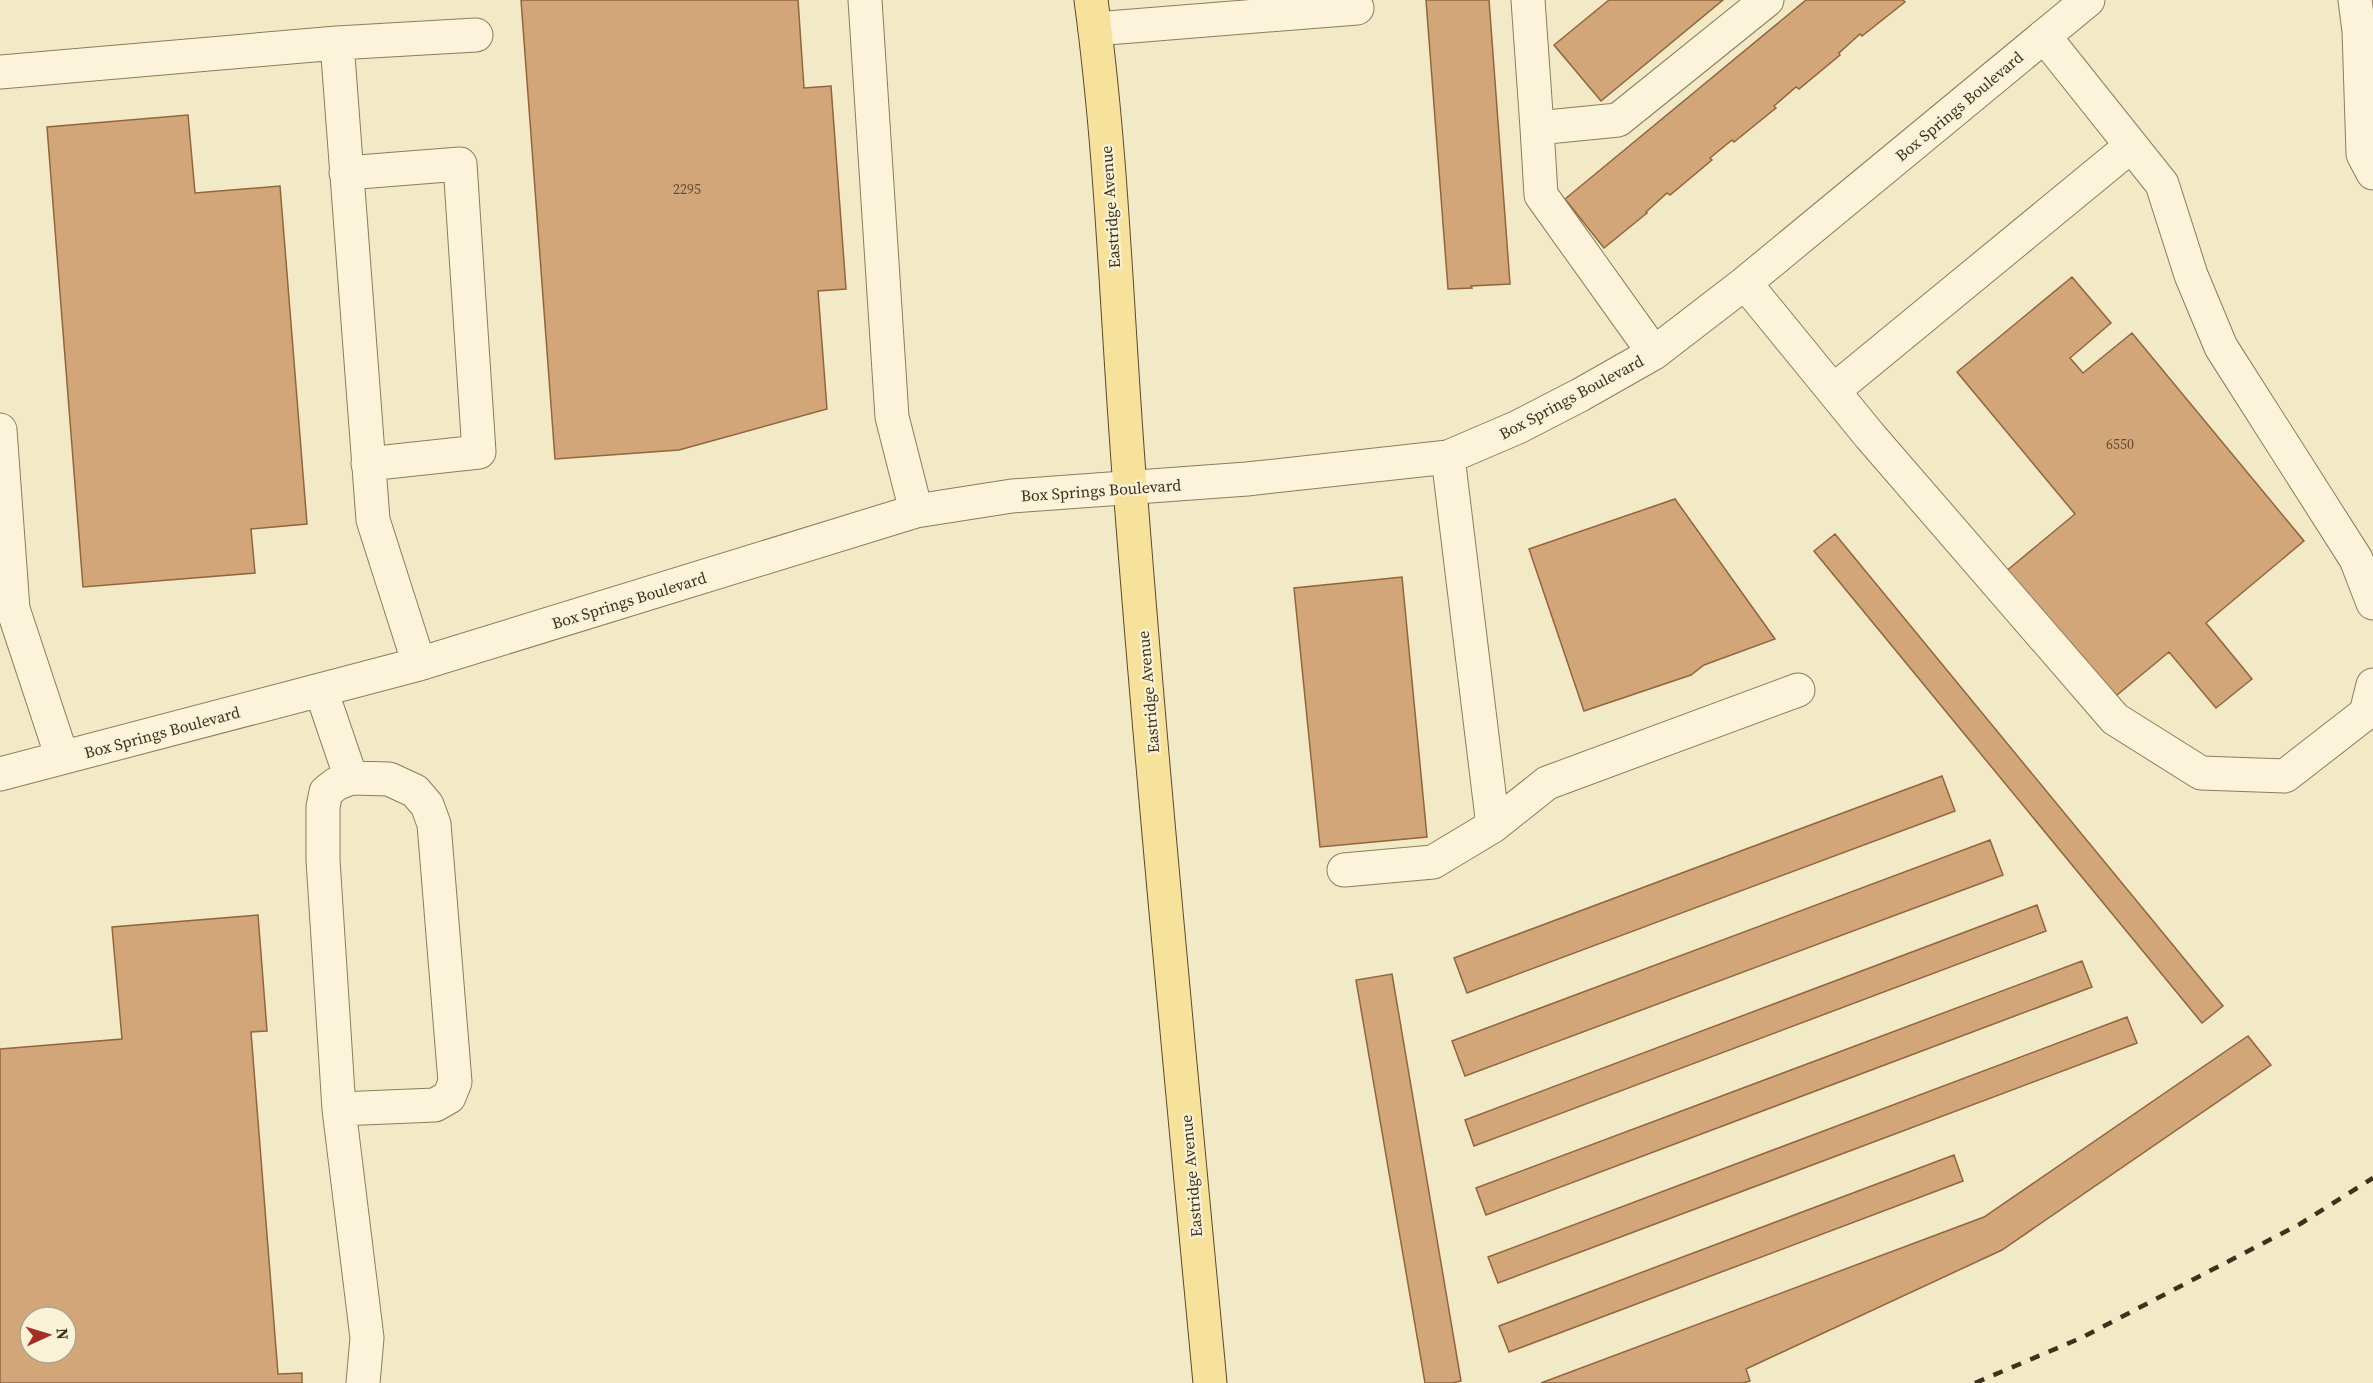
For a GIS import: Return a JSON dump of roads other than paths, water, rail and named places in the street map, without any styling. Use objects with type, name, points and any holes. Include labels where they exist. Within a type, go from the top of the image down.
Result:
[{"type":"main road","name":"Eastridge Avenue","points":[[1093,15],[1108,162],[1130,488],[1161,856],[1210,1383]]},
{"type":"street","points":[[865,0],[892,417],[916,511]]},
{"type":"street","points":[[1528,0],[1541,195],[1654,353]]},
{"type":"street","points":[[1537,128],[1618,120],[1767,0]]},
{"type":"street","name":"Box Springs Boulevard","points":[[0,774],[419,664],[916,511],[1012,496],[1247,479],[1448,457],[1518,427],[1580,396],[1654,353],[1745,283],[2088,0]]},
{"type":"street","points":[[2355,0],[2359,31],[2363,154],[2373,173]]},
{"type":"street","points":[[1093,15],[1357,8]]},
{"type":"street","points":[[0,72],[337,43],[476,35]]},
{"type":"street","points":[[2044,36],[2162,184],[2191,275],[2221,347],[2356,559],[2373,603]]},
{"type":"street","points":[[337,43],[373,520],[419,664]]},
{"type":"street","points":[[1833,392],[2131,146]]},
{"type":"street","points":[[346,173],[460,164],[479,452],[368,464]]},
{"type":"street","points":[[1745,283],[1833,392],[2115,720],[2200,773],[2285,777],[2366,713],[2373,685]]},
{"type":"street","points":[[0,430],[13,609],[62,758]]},
{"type":"street","points":[[1448,457],[1492,826]]},
{"type":"street","points":[[321,690],[351,778]]},
{"type":"street","points":[[1344,870],[1433,862],[1492,826],[1547,783],[1798,690]]},
{"type":"street","points":[[339,1109],[435,1105],[449,1097],[455,1082],[434,824],[427,805],[415,791],[389,780],[351,778],[336,784],[326,792],[323,807],[323,860],[339,1109],[367,1338],[363,1383]]},
{"type":"railway","points":[[1975,1383],[2081,1338],[2300,1224],[2373,1178]]}]
